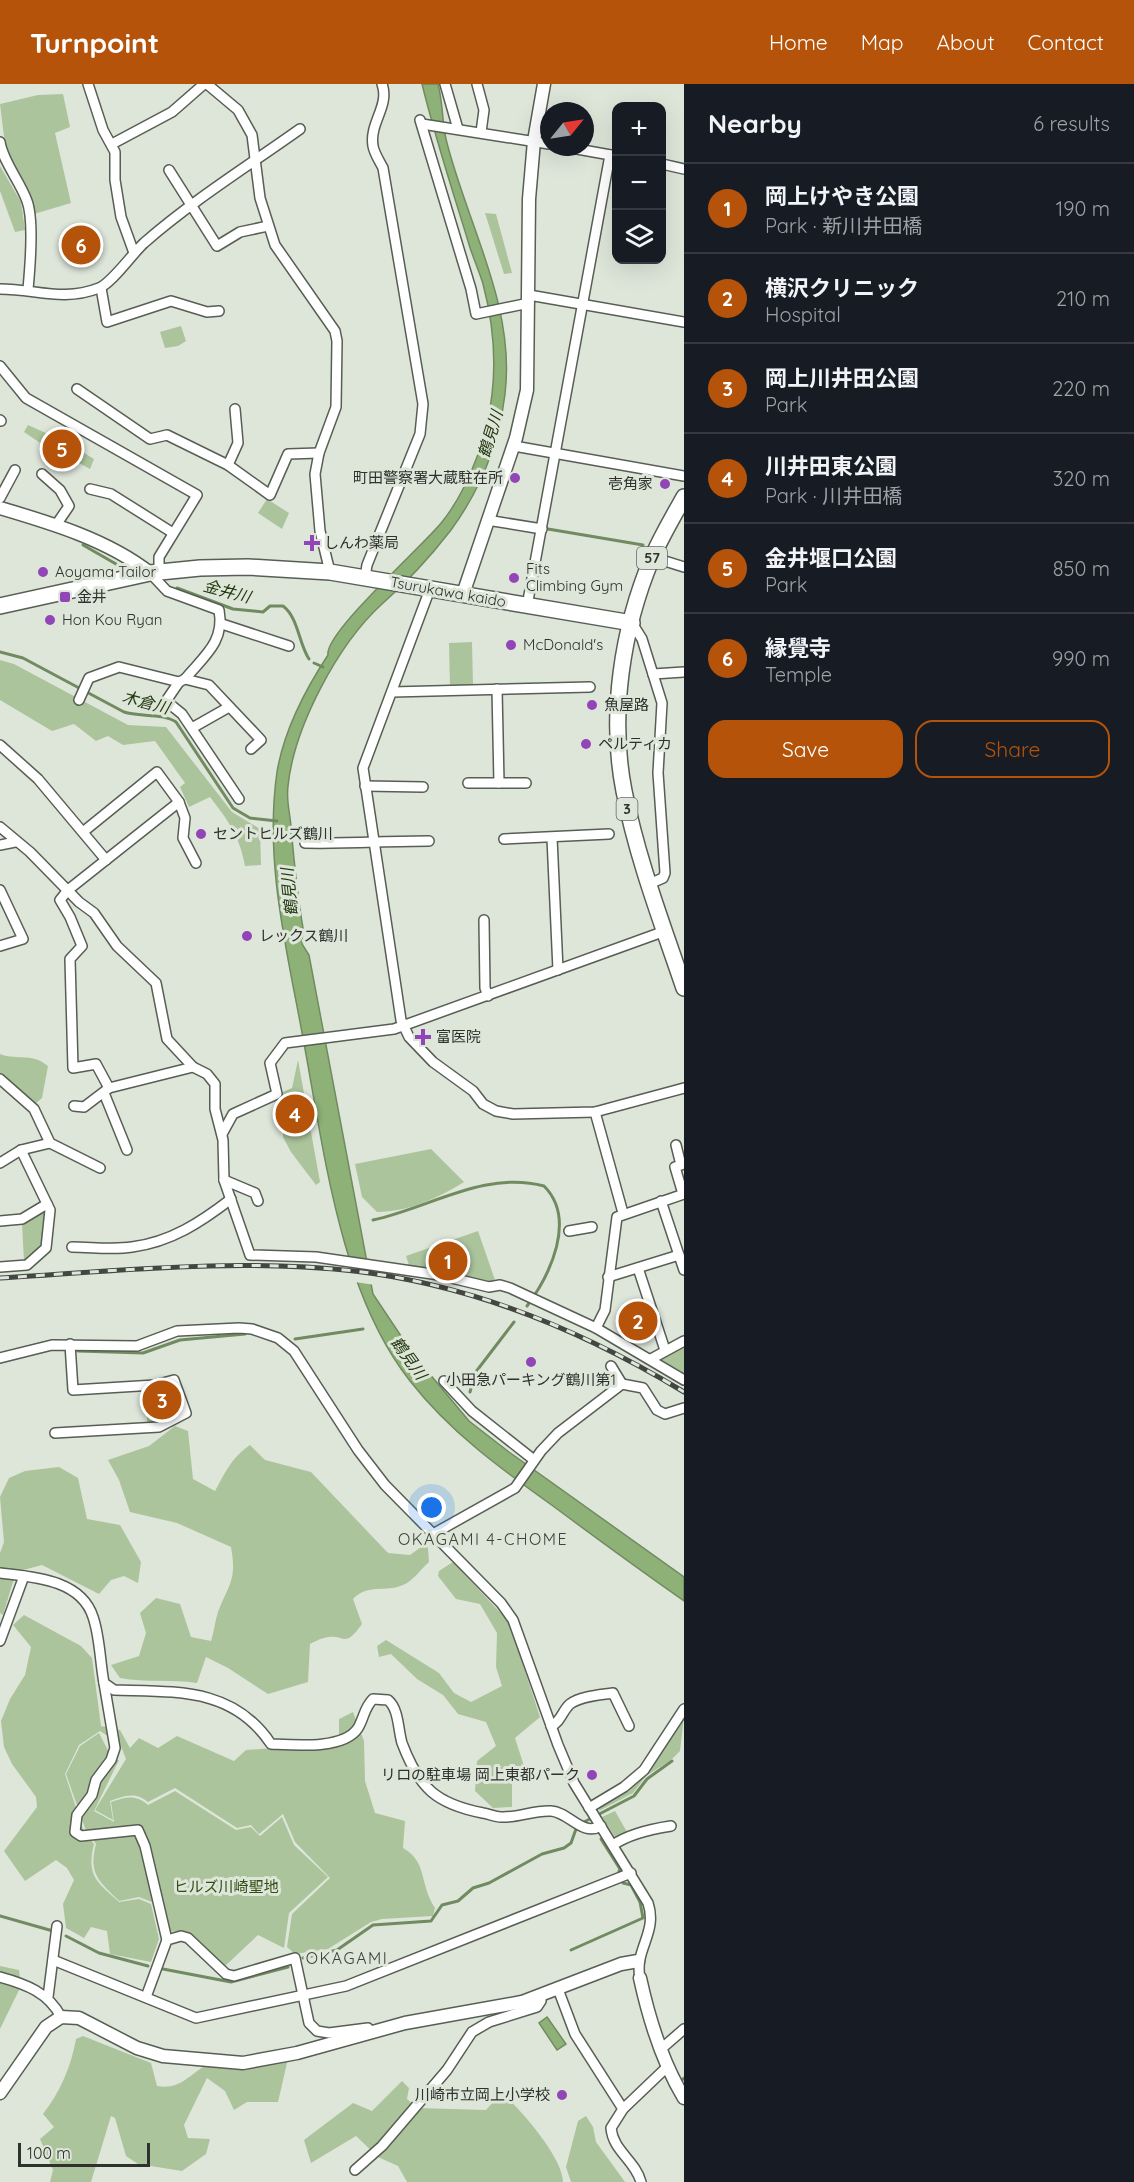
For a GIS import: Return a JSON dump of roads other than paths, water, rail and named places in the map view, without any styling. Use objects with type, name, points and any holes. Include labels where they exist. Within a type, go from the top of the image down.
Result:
[{"type":"main road","name":"57","points":[[632,623],[652,557],[682,506]]},
{"type":"main road","name":"Tsurukawa kaido","points":[[0,606],[155,573],[224,566],[330,572],[632,623]]},
{"type":"main road","name":"3","points":[[632,623],[620,687],[619,750],[627,809],[665,931],[679,958],[684,988]]},
{"type":"street","points":[[88,84],[103,130],[115,152],[121,218],[134,253]]},
{"type":"street","points":[[185,84],[191,93]]},
{"type":"street","points":[[111,144],[172,112],[191,93],[206,84],[238,110],[252,135],[260,198],[275,245],[335,331],[338,341],[336,406],[319,453],[315,474],[317,508],[330,572]]},
{"type":"street","points":[[371,578],[367,566],[420,434],[423,405],[383,168],[373,146],[375,128],[386,95],[382,84]]},
{"type":"street","points":[[445,84],[456,128]]},
{"type":"street","points":[[477,84],[484,110],[481,132]]},
{"type":"street","points":[[463,594],[514,446],[527,390],[529,199],[534,141],[544,84]]},
{"type":"street","points":[[540,142],[422,123],[471,289],[476,314],[507,308],[529,299],[584,305],[684,322]]},
{"type":"street","points":[[0,289],[28,289],[43,295],[64,297],[101,288],[134,253],[192,207],[300,129]]},
{"type":"street","points":[[0,142],[2,152],[16,174],[28,204],[28,289]]},
{"type":"street","points":[[594,152],[612,156]]},
{"type":"street","points":[[527,606],[612,161]]},
{"type":"street","points":[[666,165],[684,168]]},
{"type":"street","points":[[169,170],[217,246],[240,232],[268,226]]},
{"type":"street","points":[[101,288],[107,321],[171,301],[207,312],[219,311]]},
{"type":"street","points":[[0,366],[26,398],[197,495],[159,557],[155,573]]},
{"type":"street","points":[[78,389],[150,439],[167,435],[228,465],[270,495],[288,453],[319,453]]},
{"type":"street","points":[[228,465],[238,443],[235,408]]},
{"type":"street","points":[[514,446],[684,476]]},
{"type":"street","points":[[0,498],[15,470]]},
{"type":"street","points":[[42,474],[60,490],[69,506],[56,525]]},
{"type":"street","points":[[60,490],[66,481]]},
{"type":"street","points":[[90,489],[111,494],[174,533]]},
{"type":"street","points":[[0,508],[36,516],[129,558],[155,573],[167,591],[219,610],[222,624],[217,641],[166,701],[182,714],[239,799]]},
{"type":"street","points":[[487,520],[542,529]]},
{"type":"street","points":[[652,557],[684,567]]},
{"type":"street","points":[[430,589],[363,768],[373,843],[404,1026],[408,1036],[433,1062],[474,1090],[483,1104],[496,1111],[513,1114],[595,1112],[684,1088]]},
{"type":"street","points":[[632,623],[642,639],[662,703],[658,773],[665,873],[663,878],[649,884]]},
{"type":"street","points":[[222,624],[289,646]]},
{"type":"street","points":[[80,698],[89,678],[120,667],[208,686],[261,740],[251,750]]},
{"type":"street","points":[[653,674],[684,672]]},
{"type":"street","points":[[392,692],[590,687]]},
{"type":"street","points":[[497,689],[499,783]]},
{"type":"street","points":[[192,728],[229,707]]},
{"type":"street","points":[[0,745],[38,779],[106,860]]},
{"type":"street","points":[[82,832],[157,772],[179,802],[185,818],[183,838],[196,863]]},
{"type":"street","points":[[468,783],[526,783]]},
{"type":"street","points":[[365,786],[423,787]]},
{"type":"street","points":[[127,1149],[96,1064],[73,1068],[70,959],[82,946],[60,900],[68,890],[179,802]]},
{"type":"street","points":[[0,827],[15,842],[30,852],[94,913],[117,946],[156,982],[167,1039],[193,1066],[207,1074],[214,1084],[215,1109],[222,1134],[224,1180],[250,1255],[306,1256],[382,1266],[489,1287],[500,1285],[596,1328],[684,1380]]},
{"type":"street","points":[[504,838],[552,838],[609,834]]},
{"type":"street","points":[[552,838],[558,970]]},
{"type":"street","points":[[305,843],[429,841]]},
{"type":"street","points":[[0,845],[15,842]]},
{"type":"street","points":[[0,890],[22,939],[0,946]]},
{"type":"street","points":[[484,920],[485,988],[488,996]]},
{"type":"street","points":[[222,1134],[233,1114],[277,1094],[270,1063],[285,1043],[386,1032],[665,931]]},
{"type":"street","points":[[74,1106],[84,1107],[107,1090],[193,1066]]},
{"type":"street","points":[[0,1080],[34,1109],[50,1143],[100,1168]]},
{"type":"street","points":[[595,1112],[623,1213]]},
{"type":"street","points":[[0,1164],[21,1150],[50,1143]]},
{"type":"street","points":[[596,1328],[605,1310],[615,1222],[623,1213],[683,1194],[675,1167],[681,1165],[676,1145]]},
{"type":"street","points":[[0,1267],[27,1265],[44,1250],[50,1214],[21,1150]]},
{"type":"street","points":[[224,1180],[255,1193],[258,1201]]},
{"type":"street","points":[[72,1247],[132,1247],[157,1240],[195,1226],[231,1199]]},
{"type":"street","points":[[661,1201],[684,1270]]},
{"type":"street","points":[[0,1221],[22,1219],[47,1204]]},
{"type":"street","points":[[569,1231],[592,1227]]},
{"type":"street","points":[[608,1277],[679,1255]]},
{"type":"street","points":[[638,1268],[665,1350]]},
{"type":"street","points":[[0,1358],[52,1345],[70,1349],[137,1346],[177,1331],[239,1328],[278,1338],[294,1351],[306,1366],[369,1466],[501,1603],[513,1620],[570,1774],[594,1817],[643,1891],[652,1914],[652,1924],[638,1961],[640,1978],[667,2067],[684,2098]]},
{"type":"street","points":[[651,1359],[684,1341]]},
{"type":"street","points":[[55,1433],[159,1427],[186,1413],[174,1380],[155,1385],[73,1390],[70,1349]]},
{"type":"street","points":[[611,1366],[622,1384],[643,1388],[657,1410],[665,1414],[684,1408]]},
{"type":"street","points":[[444,1381],[472,1411],[533,1462]]},
{"type":"street","points":[[433,1534],[518,1485],[533,1462],[558,1433],[622,1384]]},
{"type":"street","points":[[0,1573],[51,1580],[80,1598],[93,1617],[115,1748],[111,1760],[96,1780],[92,1795],[77,1815],[75,1832],[81,1836],[138,1830],[145,1846],[167,1940],[146,1997]]},
{"type":"street","points":[[0,1641],[24,1576]]},
{"type":"street","points":[[104,1683],[114,1690],[208,1697],[237,1709],[253,1721],[271,1744],[320,1745],[344,1738],[358,1728],[366,1706],[373,1699],[388,1700],[393,1706],[402,1742],[426,1789],[449,1804],[460,1809],[500,1817],[555,1812],[584,1828],[593,1829],[594,1817],[644,1770],[684,1709]]},
{"type":"street","points":[[551,1726],[556,1724],[568,1706],[576,1701],[613,1693],[629,1726]]},
{"type":"street","points":[[613,1845],[629,1834],[645,1833],[671,1826]]},
{"type":"street","points":[[53,1960],[196,2018],[346,1986],[631,1873]]},
{"type":"street","points":[[48,1997],[57,1926]]},
{"type":"street","points":[[167,1940],[181,1936],[188,1938],[226,1974],[234,1976],[295,1958],[309,2023],[317,2031],[329,2033],[368,2028],[370,2033]]},
{"type":"street","points":[[0,2093],[46,2027],[61,2017],[88,2022],[137,2048],[163,2056],[229,2062],[279,2057],[405,2023],[503,2006],[541,1996],[621,1964],[638,1961]]},
{"type":"street","points":[[0,1977],[20,1982],[48,1997],[61,2017]]},
{"type":"street","points":[[558,1989],[575,2034],[623,2109]]},
{"type":"street","points":[[355,2170],[382,2146],[447,2070],[472,2032],[489,2022],[537,2007],[542,2001],[541,1996]]},
{"type":"street","points":[[661,2049],[684,2029]]},
{"type":"street","points":[[641,2182],[632,2163],[612,2138],[611,2128],[623,2109],[667,2067]]},
{"type":"water","name":"鶴見川","points":[[422,84],[438,84],[446,139],[496,296],[503,328],[506,361],[505,394],[498,430],[487,465],[462,514],[427,559],[366,621],[350,641],[321,688],[299,738],[292,763],[287,797],[303,928],[302,944],[309,955],[373,1294],[413,1354],[469,1421],[684,1577],[684,1601],[477,1449],[425,1399],[386,1345],[366,1305],[350,1262],[338,1217],[327,1172],[284,939],[273,839],[277,772],[290,726],[311,682],[328,655],[331,644],[342,628],[432,533],[454,505],[475,463],[489,413],[494,363],[489,310]]},
{"type":"water","points":[[547,2017],[566,2044],[557,2050],[539,2023]]},
{"type":"waterway","points":[[548,529],[643,545]]},
{"type":"waterway","name":"金井川","points":[[83,545],[116,564]]},
{"type":"waterway","name":"金井川","points":[[177,588],[233,609],[263,612],[270,606],[283,606],[292,617],[309,659]]},
{"type":"waterway","name":"木倉川","points":[[0,652],[23,658],[124,712],[164,717],[176,722],[233,808],[250,818],[277,821]]},
{"type":"waterway","name":"金井川","points":[[314,663],[323,667]]},
{"type":"waterway","points":[[373,1220],[479,1187],[522,1182],[544,1186],[554,1199],[558,1214],[557,1247],[544,1279],[527,1306]]},
{"type":"waterway","points":[[470,1392],[475,1373],[514,1322]]},
{"type":"waterway","points":[[295,1339],[363,1329]]},
{"type":"waterway","points":[[78,1351],[143,1353],[180,1340],[245,1334]]},
{"type":"waterway","points":[[582,1823],[634,1796],[647,1779],[672,1761]]},
{"type":"waterway","points":[[303,1958],[337,1950],[373,1925],[431,1921],[442,1905],[458,1901],[473,1888],[489,1883],[542,1854],[564,1848],[571,1843],[576,1829]]},
{"type":"waterway","points":[[601,1839],[620,1869],[618,1874]]},
{"type":"waterway","points":[[571,1950],[643,1918],[640,1902],[631,1885],[623,1883]]},
{"type":"waterway","points":[[0,1916],[53,1931]]},
{"type":"waterway","points":[[66,1936],[99,1953],[148,1966]]},
{"type":"waterway","points":[[163,1969],[231,1982],[288,1967]]},
{"type":"railway","points":[[0,1278],[221,1266],[310,1267],[398,1278],[484,1299],[566,1330],[684,1392]]},
{"type":"place","name":"縁覺寺","points":[[81,245]]},
{"type":"place","name":"金井堰口公園","points":[[62,449]]},
{"type":"place","name":"町田警察署大蔵駐在所","points":[[515,478]]},
{"type":"place","name":"壱角家","points":[[665,484]]},
{"type":"place","name":"しんわ薬局","points":[[312,543]]},
{"type":"place","name":"Aoyama Tailor","points":[[43,572]]},
{"type":"place","name":"Fits Climbing Gym","points":[[514,578]]},
{"type":"place","name":"金井","points":[[65,597]]},
{"type":"place","name":"Hon Kou Ryan","points":[[50,620]]},
{"type":"place","name":"McDonald's","points":[[511,645]]},
{"type":"place","name":"魚屋路","points":[[592,705]]},
{"type":"place","name":"ペルティカ","points":[[586,744]]},
{"type":"place","name":"セントヒルズ鶴川","points":[[201,834]]},
{"type":"place","name":"レックス鶴川","points":[[247,936]]},
{"type":"place","name":"富医院","points":[[423,1037]]},
{"type":"place","name":"川井田東公園","points":[[295,1114]]},
{"type":"place","name":"岡上けやき公園","points":[[448,1261]]},
{"type":"place","name":"横沢クリニック","points":[[638,1321]]},
{"type":"place","name":"小田急パーキング鶴川第1","points":[[531,1362]]},
{"type":"place","name":"岡上川井田公園","points":[[162,1400]]},
{"type":"place","name":"リロの駐車場 岡上東都パーク","points":[[592,1775]]},
{"type":"place","name":"川崎市立岡上小学校","points":[[562,2095]]},
{"type":"district","name":"OKAGAMI 4-CHOME","points":[[483,1539]]},
{"type":"district","name":"OKAGAMI","points":[[347,1958]]},
{"type":"park label","name":"ヒルズ川崎聖地","points":[[226,1887]]}]
